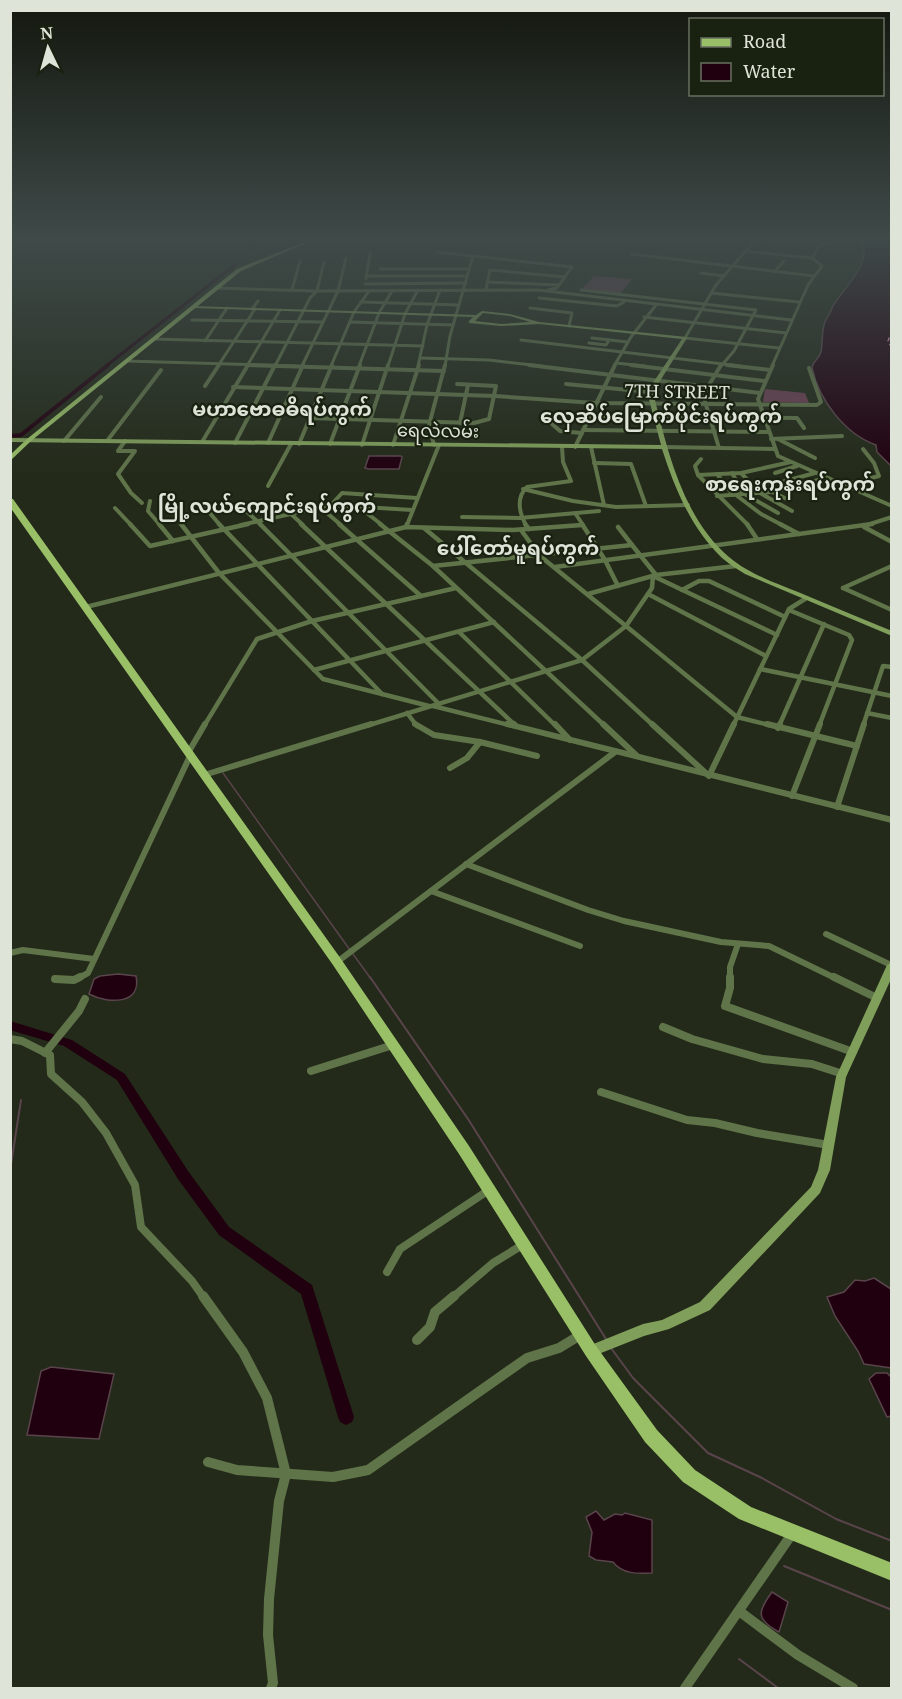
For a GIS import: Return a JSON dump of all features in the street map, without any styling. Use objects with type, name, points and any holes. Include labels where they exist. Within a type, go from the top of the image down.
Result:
[{"type":"main road","points":[[10,459],[24,442],[178,319]]},
{"type":"main road","points":[[473,319],[471,322],[501,325],[539,323]]},
{"type":"main road","points":[[523,319],[539,323],[685,338],[650,392],[663,447],[697,525],[736,566],[805,599],[891,634]]},
{"type":"main road","points":[[10,440],[38,441]]},
{"type":"main road","name":"ရေလဲလမ်း","points":[[38,441],[663,447]]},
{"type":"main road","points":[[10,501],[337,962],[490,1190],[591,1351],[651,1436],[689,1476],[745,1513],[891,1572]]},
{"type":"main road","points":[[591,1351],[643,1330],[664,1325],[705,1306],[816,1190],[824,1170],[843,1074],[891,967]]},
{"type":"street","points":[[268,443],[324,319]]},
{"type":"street","points":[[330,444],[377,319]]},
{"type":"street","points":[[362,444],[403,319]]},
{"type":"street","points":[[393,445],[421,358],[429,319]]},
{"type":"street","points":[[406,527],[436,445],[429,431],[430,422],[455,319]]},
{"type":"street","points":[[569,326],[571,319]]},
{"type":"street","points":[[575,447],[610,374],[643,319]]},
{"type":"street","points":[[663,319],[786,333]]},
{"type":"street","points":[[696,319],[685,338],[778,348]]},
{"type":"street","points":[[718,448],[703,395],[722,364],[738,344],[751,319]]},
{"type":"street","points":[[784,319],[791,320],[758,399],[778,456],[891,506]]},
{"type":"street","points":[[192,320],[323,322]]},
{"type":"street","points":[[205,341],[219,320]]},
{"type":"street","points":[[205,386],[247,321]]},
{"type":"street","points":[[202,442],[273,321]]},
{"type":"street","points":[[235,443],[299,321]]},
{"type":"street","points":[[299,444],[350,322],[453,325]]},
{"type":"street","points":[[592,338],[628,342]]},
{"type":"street","points":[[154,339],[423,346]]},
{"type":"street","points":[[521,340],[770,370]]},
{"type":"street","points":[[589,343],[605,345],[609,340]]},
{"type":"street","points":[[421,358],[489,360],[760,393]]},
{"type":"street","points":[[126,362],[444,370]]},
{"type":"street","points":[[616,363],[764,381]]},
{"type":"street","name":"7TH STREET","points":[[233,387],[520,396],[595,403],[821,404],[808,368]]},
{"type":"street","points":[[107,441],[161,370]]},
{"type":"street","points":[[310,418],[460,423],[477,423],[489,419],[495,386],[457,384]]},
{"type":"street","points":[[566,384],[650,392]]},
{"type":"street","points":[[460,423],[468,385]]},
{"type":"street","points":[[64,441],[101,397]]},
{"type":"street","points":[[590,416],[798,418],[804,428]]},
{"type":"street","points":[[552,424],[560,431],[768,432]]},
{"type":"street","points":[[771,439],[842,436]]},
{"type":"street","points":[[777,438],[815,458]]},
{"type":"street","points":[[124,441],[118,451],[135,451],[118,474],[131,493],[142,503]]},
{"type":"street","points":[[268,486],[291,444]]},
{"type":"street","points":[[529,529],[520,518],[520,495],[523,489],[531,484],[564,485],[571,481],[563,462],[562,447]]},
{"type":"street","points":[[591,447],[604,505]]},
{"type":"street","name":"ရေလဲလမ်း","points":[[663,447],[774,449]]},
{"type":"street","points":[[844,485],[879,476],[874,463],[863,449]]},
{"type":"street","points":[[701,459],[695,466],[698,475],[745,521],[758,539]]},
{"type":"street","points":[[698,475],[741,472],[791,462]]},
{"type":"street","points":[[594,463],[631,464],[646,506]]},
{"type":"street","points":[[775,473],[798,465]]},
{"type":"street","points":[[741,472],[760,493],[792,511]]},
{"type":"street","points":[[732,473],[739,487],[746,494],[778,513]]},
{"type":"street","points":[[778,483],[815,473]]},
{"type":"street","points":[[717,474],[734,495],[761,514],[799,534]]},
{"type":"street","points":[[717,496],[772,492],[826,478]]},
{"type":"street","points":[[752,486],[769,483]]},
{"type":"street","points":[[523,489],[573,501],[604,505],[688,505]]},
{"type":"street","points":[[772,492],[787,499]]},
{"type":"street","points":[[331,505],[339,494],[343,493],[417,498]]},
{"type":"street","points":[[150,501],[148,512],[172,541]]},
{"type":"street","points":[[202,504],[224,530],[259,563],[382,694]]},
{"type":"street","points":[[115,508],[148,546],[331,505],[412,510]]},
{"type":"street","points":[[242,507],[387,651],[434,705]]},
{"type":"street","points":[[169,508],[219,573],[323,679],[891,820]]},
{"type":"street","points":[[321,508],[421,596]]},
{"type":"street","points":[[462,517],[520,518],[599,511]]},
{"type":"street","points":[[575,513],[605,560],[618,586]]},
{"type":"street","points":[[291,514],[517,727]]},
{"type":"street","points":[[368,514],[433,567],[639,758]]},
{"type":"street","points":[[555,567],[714,544],[863,526],[891,517]]},
{"type":"street","points":[[86,607],[406,527],[521,530],[582,525]]},
{"type":"street","points":[[863,526],[891,542]]},
{"type":"street","points":[[618,527],[654,576],[777,635]]},
{"type":"street","points":[[424,528],[582,660],[709,776]]},
{"type":"street","points":[[521,530],[540,556],[737,717],[856,746]]},
{"type":"street","points":[[433,567],[632,545]]},
{"type":"street","points":[[588,594],[654,576],[736,566]]},
{"type":"street","points":[[891,566],[843,588],[891,610]]},
{"type":"street","points":[[204,775],[582,660],[626,626],[652,588],[654,576]]},
{"type":"street","points":[[682,590],[699,581],[709,581],[785,617]]},
{"type":"street","points":[[55,979],[74,980],[88,973],[189,754],[257,639],[312,621],[456,588]]},
{"type":"street","points":[[648,594],[766,656]]},
{"type":"street","points":[[709,776],[785,617],[789,610],[805,599]]},
{"type":"street","points":[[789,610],[852,638],[792,796]]},
{"type":"street","points":[[314,670],[494,622]]},
{"type":"street","points":[[778,728],[824,624]]},
{"type":"street","points":[[459,632],[512,681],[570,741]]},
{"type":"street","points":[[837,807],[883,666],[891,667]]},
{"type":"street","points":[[760,669],[891,696]]},
{"type":"street","points":[[407,713],[414,724],[434,735],[480,742],[537,756]]},
{"type":"street","points":[[867,713],[891,718]]},
{"type":"street","points":[[450,768],[467,758],[480,742]]},
{"type":"street","points":[[337,962],[615,752]]},
{"type":"street","points":[[466,864],[615,918],[690,936],[738,944],[769,946],[837,981],[877,998]]},
{"type":"street","points":[[431,891],[580,946]]},
{"type":"street","points":[[826,934],[891,967]]},
{"type":"street","points":[[738,944],[730,967],[730,988],[725,1006],[853,1052]]},
{"type":"street","points":[[10,953],[23,950],[94,959]]},
{"type":"street","points":[[45,1053],[54,1044],[85,999]]},
{"type":"street","points":[[663,1027],[692,1039],[763,1059],[813,1064],[843,1074]]},
{"type":"street","points":[[10,1039],[22,1041],[50,1055],[51,1074],[82,1102],[106,1133],[135,1185],[141,1227],[192,1281],[243,1352],[267,1398],[286,1474],[279,1501],[269,1599],[268,1635],[273,1683],[271,1689]]},
{"type":"street","points":[[311,1071],[393,1045]]},
{"type":"street","points":[[601,1092],[687,1120],[715,1123],[757,1133],[829,1145]]},
{"type":"street","points":[[387,1272],[400,1249],[490,1190]]},
{"type":"street","points":[[417,1340],[430,1327],[435,1312],[493,1263],[524,1244]]},
{"type":"street","points":[[208,1462],[237,1470],[333,1477],[368,1470],[527,1358],[559,1348],[582,1334]]},
{"type":"street","points":[[685,1689],[793,1533]]},
{"type":"street","points":[[739,1611],[798,1655],[853,1689]]},
{"type":"shaded area","points":[[765,389],[805,393],[809,403],[763,402]]},
{"type":"water","points":[[891,319],[891,466],[877,452],[876,445],[854,433],[835,414],[827,404],[815,380],[812,368],[821,352],[826,320]]},
{"type":"water","points":[[369,456],[402,457],[399,469],[369,469],[365,468]]},
{"type":"water","points":[[118,974],[136,976],[134,992],[129,997],[114,1000],[89,994],[94,979]]},
{"type":"water","points":[[874,1278],[891,1289],[891,1368],[864,1364],[835,1316],[827,1297],[844,1292],[855,1280],[865,1281]]},
{"type":"water","points":[[51,1367],[114,1374],[99,1439],[27,1435],[41,1371]]},
{"type":"water","points":[[876,1373],[887,1373],[891,1377],[891,1416],[887,1417],[869,1379]]},
{"type":"water","points":[[596,1511],[604,1520],[615,1514],[625,1513],[652,1520],[652,1573],[631,1572],[621,1569],[613,1562],[596,1560],[589,1556],[592,1532],[586,1517]]},
{"type":"water","points":[[772,1592],[788,1602],[779,1632],[766,1623],[761,1614]]},
{"type":"waterway","points":[[106,366],[166,319]]},
{"type":"waterway","points":[[10,436],[21,435],[108,365]]},
{"type":"waterway","points":[[223,773],[350,950]]},
{"type":"waterway","points":[[353,954],[371,979]]},
{"type":"waterway","points":[[370,977],[468,1119],[606,1339]]},
{"type":"waterway","points":[[10,1025],[68,1043],[121,1077],[183,1175],[224,1231],[307,1290],[346,1417]]},
{"type":"waterway","points":[[10,1171],[21,1100]]},
{"type":"waterway","points":[[611,1348],[633,1378],[708,1453],[762,1478],[836,1519],[892,1541]]},
{"type":"waterway","points":[[784,1566],[892,1610]]},
{"type":"waterway","points":[[739,1659],[778,1688]]},
{"type":"ferry route","points":[[892,331],[888,341],[892,348]]},
{"type":"district","name":"မဟာဗောဓဓိရပ်ကွက်","points":[[282,408]]},
{"type":"district","name":"လှေဆိပ်မြောက်ပိုင်းရပ်ကွက်","points":[[661,415]]},
{"type":"district","name":"စာရေးကုန်းရပ်ကွက်","points":[[790,483]]},
{"type":"district","name":"မြို့လယ်ကျောင်းရပ်ကွက်","points":[[267,505]]},
{"type":"district","name":"ပေါ်တော်မူရပ်ကွက်","points":[[518,547]]}]
